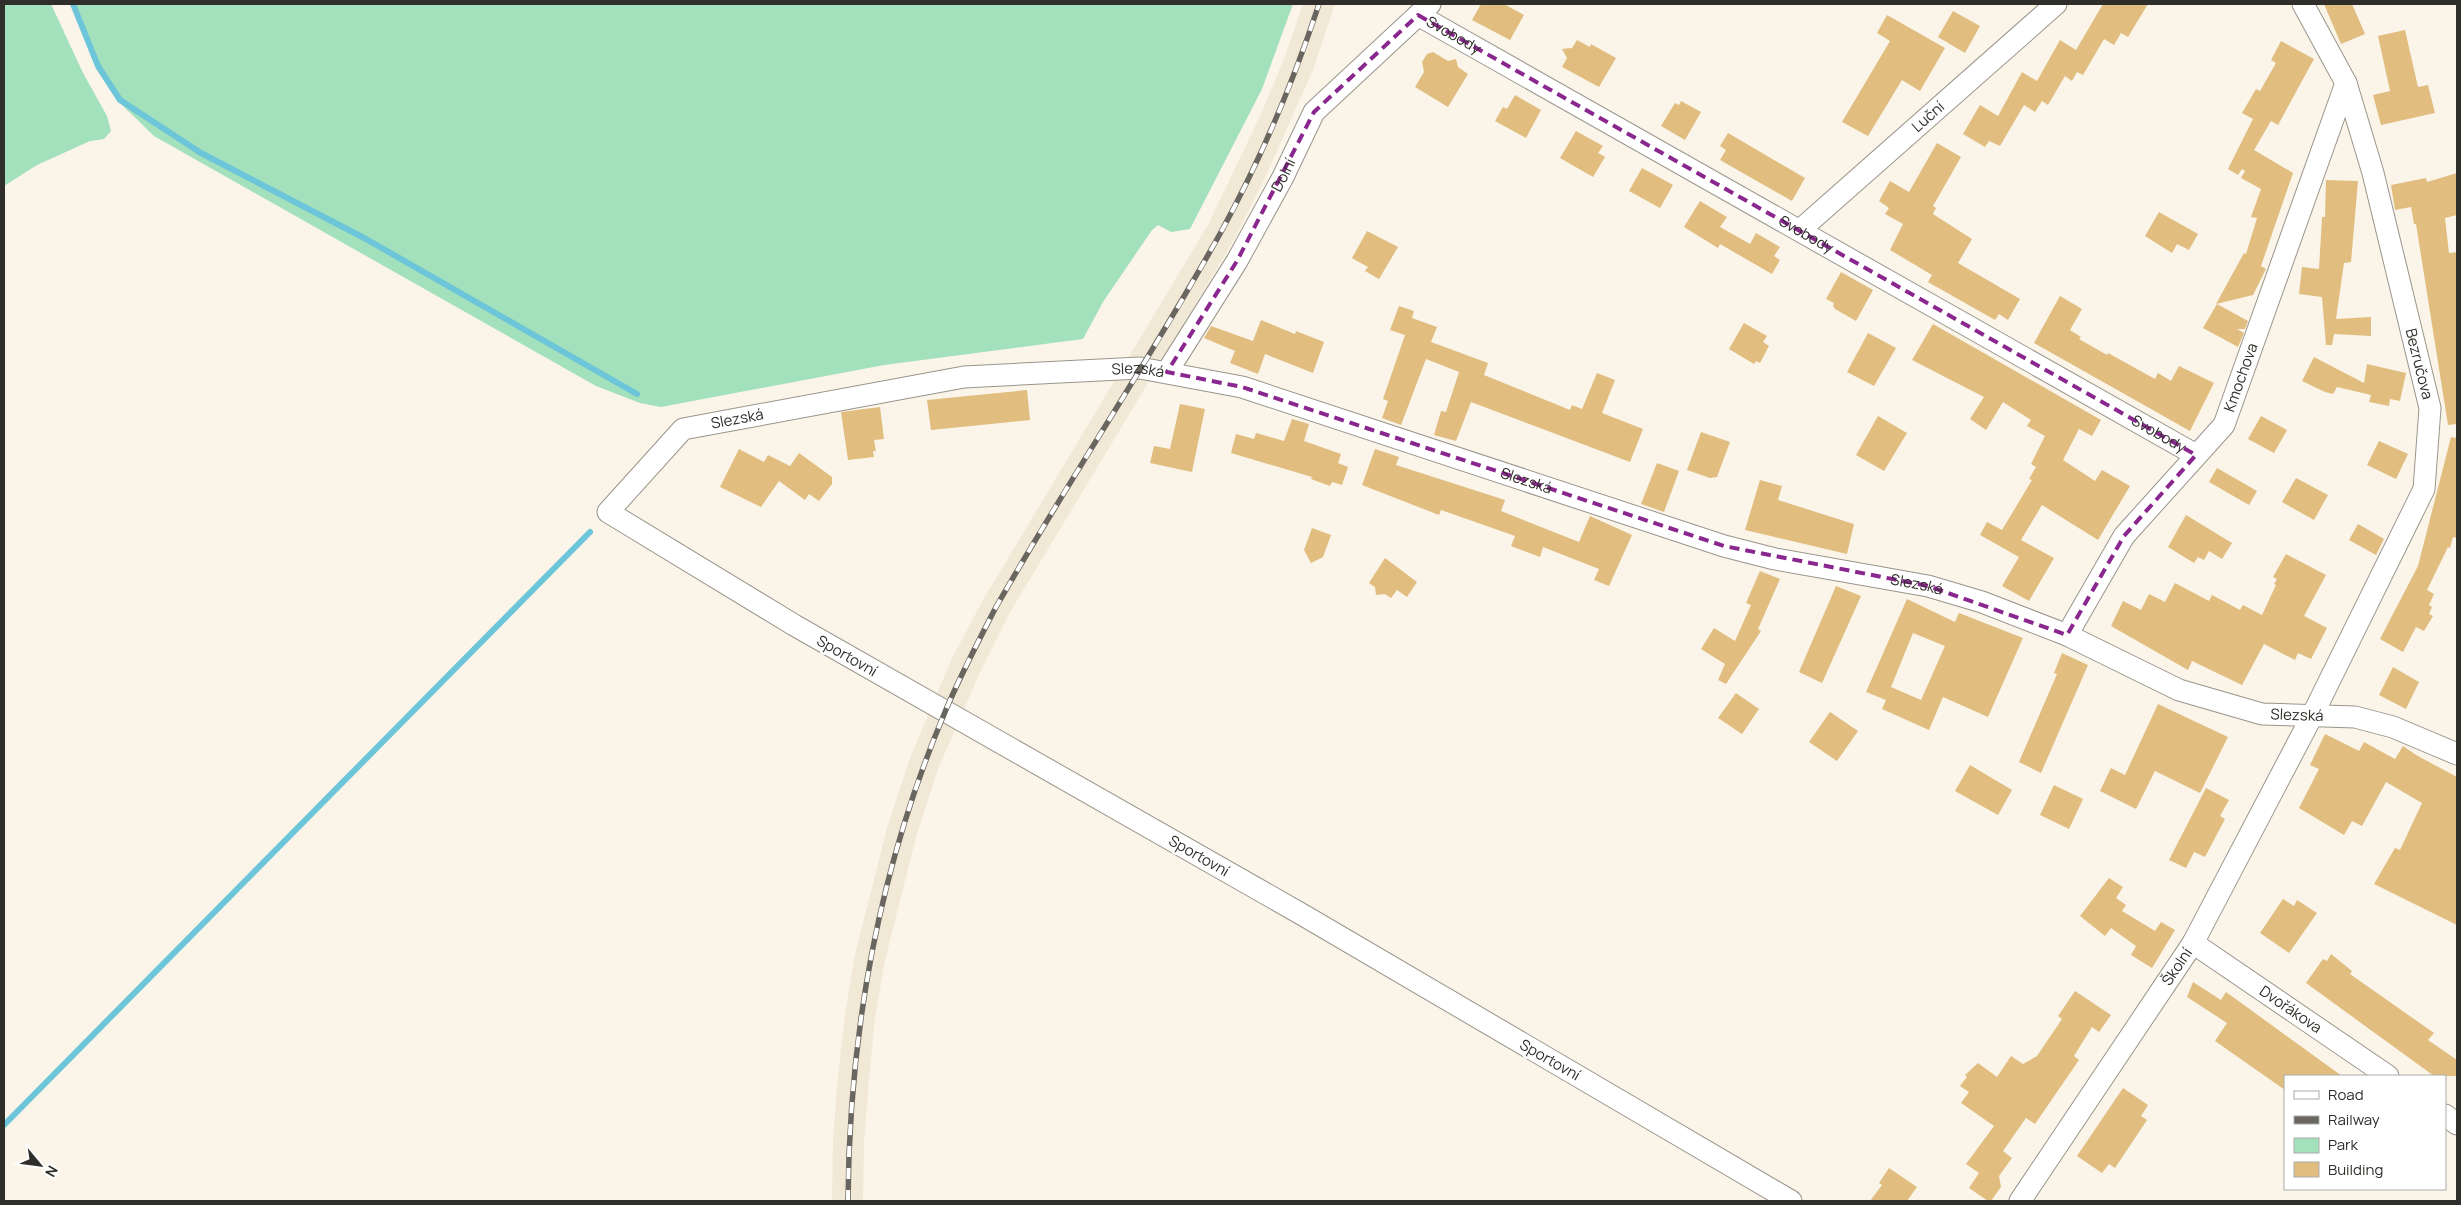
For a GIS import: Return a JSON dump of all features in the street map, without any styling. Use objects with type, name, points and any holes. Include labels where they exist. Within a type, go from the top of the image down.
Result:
[{"type":"street","name":"Luční","points":[[1800,230],[2056,4]]},
{"type":"street","name":"Bezručova","points":[[2303,4],[2346,83],[2373,173],[2430,408],[2424,489],[2312,716]]},
{"type":"street","name":"Svobody","points":[[1424,9],[1800,230],[2196,455]]},
{"type":"street","name":"Dolní","points":[[1168,372],[1237,261],[1284,177],[1314,112],[1424,9]]},
{"type":"street","name":"Kmochova","points":[[2067,635],[2124,536],[2224,425],[2346,83]]},
{"type":"street","name":"Slezská","points":[[608,512],[683,429],[964,377],[1140,368],[1242,387],[1715,543],[1776,559],[1928,586],[1982,602],[2067,635],[2179,690],[2262,714],[2355,718],[2393,727],[2457,754]]},
{"type":"street","name":"Sportovní","points":[[608,512],[794,625],[1302,915],[1791,1201]]},
{"type":"street","name":"Školní","points":[[2020,1201],[2193,943],[2312,716]]},
{"type":"street","name":"Dvořákova","points":[[2193,943],[2387,1075]]},
{"type":"street","points":[[2446,1116],[2457,1124]]},
{"type":"highlighted area","points":[[1418,15],[2196,455],[2124,536],[2067,635],[1928,586],[1724,546],[1242,387],[1167,372],[1237,261],[1314,112]]},
{"type":"shaded area","points":[[1303,4],[1335,4],[1313,70],[1264,180],[1234,240],[1009,614],[980,672],[938,769],[916,837],[885,960],[875,1018],[869,1079],[864,1142],[863,1201],[832,1201],[833,1140],[838,1076],[845,1014],[855,955],[887,828],[910,758],[952,658],[983,600],[1208,225],[1261,114],[1284,59]]},
{"type":"green space","points":[[4,4],[51,4],[83,73],[107,116],[111,131],[104,139],[90,141],[37,165],[4,186]]},
{"type":"green space","points":[[71,4],[1293,4],[1262,89],[1190,229],[1171,232],[1158,225],[1152,230],[1103,302],[1083,339],[884,365],[661,407],[640,403],[596,386],[154,136],[117,100],[99,68]]},
{"type":"building","points":[[1481,4],[1504,4],[1524,15],[1510,40],[1472,20]]},
{"type":"building","points":[[2103,4],[2148,4],[2128,37],[2121,33],[2114,45],[2104,39],[2083,75],[2077,72],[2072,81],[2065,76],[2048,105],[2042,101],[2035,112],[2024,105],[2000,146],[1989,141],[1985,147],[1963,134],[1980,105],[1998,116],[2022,72],[2037,81],[2060,40],[2076,50]]},
{"type":"building","points":[[2324,4],[2352,4],[2365,34],[2341,44]]},
{"type":"building","points":[[1953,11],[1980,26],[1965,53],[1938,37]]},
{"type":"building","points":[[1887,15],[1945,48],[1920,91],[1902,80],[1868,136],[1842,122],[1890,41],[1877,33]]},
{"type":"building","points":[[2405,30],[2418,87],[2428,85],[2435,113],[2381,125],[2373,95],[2390,91],[2378,36]]},
{"type":"building","points":[[1577,40],[1590,47],[1591,44],[1616,58],[1599,87],[1562,67],[1567,58],[1562,49],[1572,48]]},
{"type":"building","points":[[2281,41],[2314,59],[2278,125],[2271,121],[2254,150],[2293,173],[2261,266],[2266,269],[2253,295],[2216,304],[2244,253],[2246,254],[2257,218],[2251,217],[2261,189],[2241,178],[2245,171],[2242,169],[2238,175],[2228,169],[2253,119],[2242,113],[2256,89],[2260,91],[2276,63],[2271,60]]},
{"type":"building","points":[[1433,52],[1448,61],[1456,59],[1458,67],[1468,74],[1448,107],[1415,87],[1424,72],[1422,62],[1427,54]]},
{"type":"building","points":[[1515,95],[1541,110],[1526,138],[1495,121],[1503,107],[1507,109]]},
{"type":"building","points":[[1681,101],[1701,112],[1685,140],[1661,126],[1675,103],[1679,105]]},
{"type":"building","points":[[1576,131],[1603,146],[1598,153],[1605,157],[1593,177],[1560,158]]},
{"type":"building","points":[[1728,133],[1805,178],[1792,201],[1720,160],[1726,150],[1720,146]]},
{"type":"building","points":[[1937,143],[1961,157],[1933,206],[1936,208],[1933,214],[1972,239],[1958,263],[2020,299],[2008,320],[1999,314],[1995,320],[1928,282],[1932,275],[1890,250],[1903,224],[1885,214],[1889,208],[1879,201],[1890,181],[1909,192]]},
{"type":"building","points":[[1642,168],[1673,185],[1660,208],[1629,191]]},
{"type":"building","points":[[2457,173],[2457,215],[2445,218],[2449,253],[2457,252],[2457,424],[2448,425],[2416,224],[2414,224],[2411,207],[2395,210],[2391,185],[2426,178],[2427,182]]},
{"type":"building","points":[[2326,180],[2358,181],[2351,262],[2344,263],[2336,319],[2371,317],[2371,336],[2334,334],[2332,345],[2326,345],[2322,297],[2299,294],[2302,267],[2319,269],[2322,217],[2325,217]]},
{"type":"building","points":[[1700,201],[1727,217],[1720,227],[1750,244],[1756,233],[1780,247],[1774,256],[1780,260],[1772,274],[1720,244],[1718,248],[1684,227]]},
{"type":"building","points":[[2159,212],[2198,234],[2189,250],[2177,244],[2172,253],[2145,236]]},
{"type":"building","points":[[1367,231],[1398,247],[1379,279],[1365,271],[1368,267],[1352,258]]},
{"type":"building","points":[[1841,272],[1873,290],[1856,321],[1835,309],[1834,303],[1826,299]]},
{"type":"building","points":[[2060,296],[2082,309],[2070,330],[2081,337],[2079,339],[2107,355],[2108,353],[2155,379],[2158,373],[2171,381],[2179,366],[2214,383],[2190,431],[2034,343]]},
{"type":"building","points":[[2217,304],[2248,321],[2245,329],[2237,329],[2244,333],[2238,347],[2203,328]]},
{"type":"building","points":[[1399,306],[1414,311],[1412,318],[1437,327],[1431,342],[1488,363],[1484,375],[1570,410],[1572,405],[1582,409],[1597,373],[1615,380],[1602,413],[1643,429],[1630,462],[1471,402],[1456,441],[1434,435],[1441,411],[1446,412],[1459,372],[1426,359],[1401,425],[1382,418],[1388,401],[1383,399],[1405,335],[1390,330]]},
{"type":"building","points":[[1261,320],[1295,334],[1296,331],[1324,342],[1313,373],[1265,354],[1258,374],[1230,363],[1235,351],[1204,338],[1211,326],[1253,341]]},
{"type":"building","points":[[1744,323],[1767,336],[1763,342],[1769,346],[1760,363],[1756,361],[1754,364],[1729,349]]},
{"type":"building","points":[[1933,324],[2101,420],[2092,436],[2079,429],[2063,460],[2095,481],[2102,470],[2130,486],[2098,540],[2042,505],[2021,540],[2054,558],[2029,601],[2002,586],[2019,557],[1980,535],[1987,522],[2002,530],[2032,480],[2029,479],[2036,467],[2031,464],[2045,436],[2027,426],[2031,420],[2003,402],[1986,430],[1970,419],[1984,397],[1912,360]]},
{"type":"building","points":[[1868,333],[1896,348],[1874,386],[1847,372]]},
{"type":"building","points":[[2314,357],[2364,383],[2367,364],[2406,373],[2400,401],[2390,399],[2389,406],[2369,402],[2371,395],[2337,387],[2333,394],[2302,381]]},
{"type":"building","points":[[1027,390],[1030,420],[931,430],[927,400]]},
{"type":"building","points":[[1180,404],[1205,409],[1192,472],[1150,463],[1154,446],[1170,449]]},
{"type":"building","points":[[880,407],[884,439],[874,440],[876,451],[873,451],[874,457],[848,460],[841,412]]},
{"type":"building","points":[[1878,416],[1907,433],[1884,471],[1856,455]]},
{"type":"building","points":[[2261,416],[2287,430],[2274,453],[2248,439]]},
{"type":"building","points":[[1292,419],[1309,424],[1304,441],[1341,454],[1338,463],[1348,467],[1342,485],[1332,482],[1330,486],[1311,479],[1312,477],[1231,453],[1236,434],[1254,439],[1256,433],[1284,441]]},
{"type":"building","points":[[1701,432],[1730,442],[1717,477],[1710,478],[1687,470]]},
{"type":"building","points":[[2451,437],[2457,438],[2457,538],[2453,537],[2450,548],[2448,547],[2427,590],[2434,594],[2429,605],[2432,607],[2429,614],[2433,616],[2424,631],[2416,627],[2403,652],[2380,639],[2418,566]]},
{"type":"building","points":[[2379,441],[2408,454],[2396,479],[2367,465]]},
{"type":"building","points":[[739,449],[764,462],[768,455],[790,466],[799,453],[832,477],[832,484],[819,501],[809,494],[805,500],[779,481],[761,507],[720,487]]},
{"type":"building","points":[[1375,449],[1399,457],[1396,465],[1505,500],[1501,511],[1579,542],[1590,516],[1632,535],[1609,586],[1594,580],[1599,569],[1543,547],[1540,557],[1511,546],[1515,536],[1441,510],[1439,515],[1362,485]]},
{"type":"building","points":[[1657,463],[1679,471],[1664,512],[1641,504]]},
{"type":"building","points":[[2217,468],[2257,491],[2249,505],[2209,482]]},
{"type":"building","points":[[2296,478],[2328,495],[2314,520],[2282,502]]},
{"type":"building","points":[[1760,480],[1782,486],[1778,500],[1854,524],[1847,554],[1745,530]]},
{"type":"building","points":[[2186,515],[2232,543],[2222,559],[2209,551],[2204,560],[2198,557],[2194,563],[2168,547]]},
{"type":"building","points":[[2358,524],[2384,539],[2376,555],[2349,540]]},
{"type":"building","points":[[1312,528],[1331,535],[1323,557],[1311,563],[1304,550]]},
{"type":"building","points":[[2286,554],[2326,575],[2304,616],[2327,628],[2311,659],[2298,653],[2295,660],[2264,644],[2242,685],[2192,661],[2188,670],[2111,626],[2123,601],[2141,610],[2149,594],[2165,602],[2175,583],[2209,601],[2212,595],[2240,610],[2243,605],[2262,615],[2276,585],[2274,584],[2277,579],[2273,577]]},
{"type":"building","points":[[1385,558],[1417,582],[1407,597],[1397,590],[1391,598],[1385,594],[1376,595],[1375,587],[1369,583]]},
{"type":"building","points":[[1760,571],[1780,579],[1758,629],[1761,631],[1726,684],[1718,680],[1725,664],[1701,649],[1714,628],[1735,641],[1751,605],[1746,603]]},
{"type":"building","points":[[1836,586],[1861,596],[1822,683],[1799,672]]},
{"type":"building","points":[[1907,599],[1955,622],[1959,613],[2023,638],[1988,717],[1943,697],[1929,730],[1882,709],[1886,700],[1866,692]],"holes":[[[1913,633],[1945,646],[1921,700],[1891,687]]]},
{"type":"building","points":[[2062,653],[2088,665],[2041,773],[2019,762],[2057,674],[2054,673]]},
{"type":"building","points":[[2393,667],[2419,682],[2406,709],[2379,695]]},
{"type":"building","points":[[1736,693],[1759,709],[1742,734],[1718,718]]},
{"type":"building","points":[[2158,704],[2228,737],[2200,793],[2155,771],[2136,809],[2100,791],[2111,768],[2125,775]]},
{"type":"building","points":[[1830,712],[1858,731],[1837,761],[1809,742]]},
{"type":"building","points":[[2325,734],[2359,751],[2364,742],[2395,759],[2403,746],[2457,777],[2457,925],[2374,884],[2395,848],[2400,850],[2422,803],[2386,782],[2362,826],[2352,821],[2344,835],[2299,808],[2319,769],[2310,765]]},
{"type":"building","points":[[1970,765],[2012,790],[1998,815],[1955,791]]},
{"type":"building","points":[[2054,785],[2083,799],[2069,829],[2040,815]]},
{"type":"building","points":[[2206,788],[2229,800],[2220,816],[2225,819],[2205,857],[2194,852],[2186,868],[2169,860]]},
{"type":"building","points":[[2109,878],[2123,887],[2116,898],[2126,905],[2122,911],[2155,931],[2161,922],[2175,930],[2152,968],[2131,955],[2136,946],[2111,928],[2105,936],[2080,916]]},
{"type":"building","points":[[2283,899],[2294,906],[2297,900],[2317,913],[2289,953],[2260,933]]},
{"type":"building","points":[[2331,954],[2352,971],[2350,974],[2434,1033],[2428,1040],[2457,1060],[2457,1076],[2433,1075],[2306,983],[2323,959],[2327,961]]},
{"type":"building","points":[[2193,982],[2221,1000],[2226,992],[2341,1075],[2284,1075],[2284,1089],[2215,1041],[2227,1023],[2187,997]]},
{"type":"building","points":[[2075,991],[2111,1015],[2099,1032],[2092,1027],[2074,1056],[2079,1060],[2035,1124],[2026,1118],[2003,1151],[2012,1158],[1999,1176],[2001,1187],[1991,1201],[1988,1201],[1969,1188],[1979,1173],[1966,1164],[1994,1126],[1961,1103],[1969,1092],[1960,1086],[1967,1077],[1965,1075],[1978,1063],[1997,1077],[2011,1056],[2023,1064],[2037,1056],[2062,1019],[2058,1016]]},
{"type":"building","points":[[2123,1088],[2148,1105],[2141,1116],[2147,1120],[2115,1168],[2109,1164],[2102,1173],[2077,1156]]},
{"type":"building","points":[[1889,1168],[1917,1187],[1907,1201],[1870,1201],[1882,1185],[1879,1183]]},
{"type":"waterway","points":[[73,4],[98,66],[120,100],[201,153],[366,239],[637,394]]},
{"type":"waterway","points":[[4,1125],[590,532]]},
{"type":"railway","points":[[848,1201],[854,1076],[872,952],[902,831],[922,771],[945,712],[996,607],[1194,280],[1236,204],[1275,120],[1319,4]]}]
